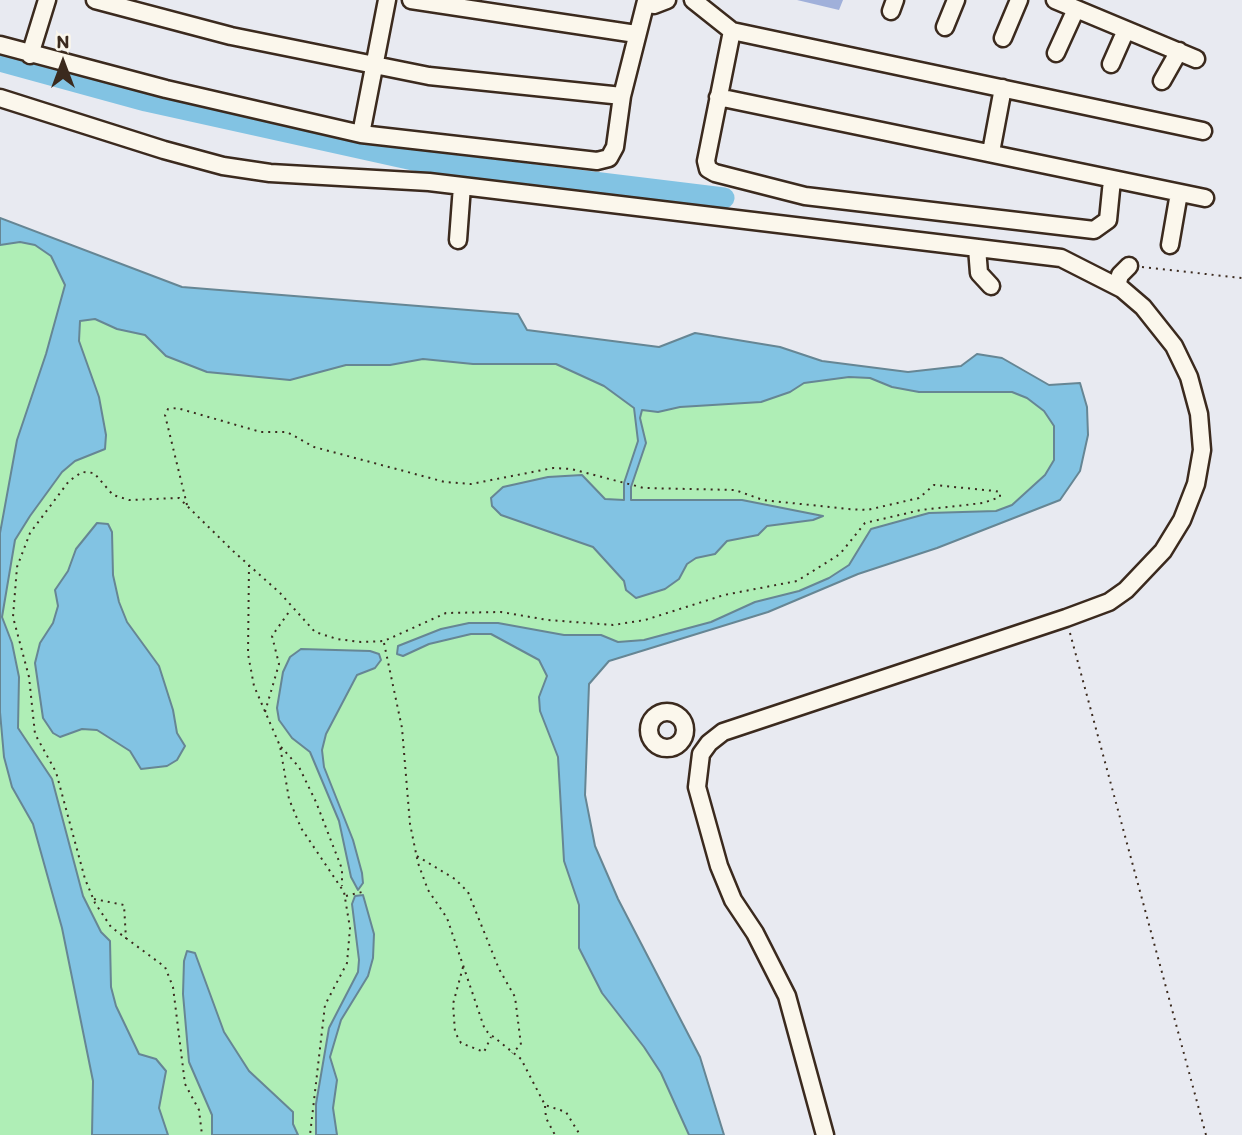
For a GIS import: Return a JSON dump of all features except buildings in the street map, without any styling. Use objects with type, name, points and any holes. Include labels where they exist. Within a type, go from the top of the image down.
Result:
[{"type":"street","points":[[30,55],[47,0]]},
{"type":"street","points":[[95,0],[231,36],[374,65],[480,82],[622,96]]},
{"type":"street","points":[[361,134],[387,0]]},
{"type":"street","points":[[411,0],[636,34]]},
{"type":"street","points":[[0,45],[30,55],[361,134],[597,161],[609,158],[615,147],[622,96],[646,0],[654,5],[667,0]]},
{"type":"street","points":[[693,0],[733,30],[1203,131]]},
{"type":"street","points":[[945,27],[956,0]]},
{"type":"street","points":[[1003,38],[1019,0]]},
{"type":"street","points":[[1055,0],[1196,59]]},
{"type":"street","points":[[1056,53],[1076,9]]},
{"type":"street","points":[[733,30],[706,161],[708,169],[805,196],[1094,230],[1108,220],[1112,180]]},
{"type":"street","points":[[1111,64],[1126,30]]},
{"type":"street","points":[[1162,81],[1179,51]]},
{"type":"street","points":[[991,152],[1003,88]]},
{"type":"street","points":[[718,97],[1205,198]]},
{"type":"street","points":[[0,98],[223,166],[270,173],[462,186],[1061,258],[1117,286],[1143,307],[1174,346],[1189,377],[1196,402],[1202,450],[1196,484],[1182,520],[1163,551],[1126,590],[1109,602],[1066,618],[723,732],[706,748],[697,771],[697,786],[719,866],[733,900],[755,933],[787,996],[825,1135]]},
{"type":"street","points":[[458,240],[462,186]]},
{"type":"street","points":[[1170,245],[1179,193]]},
{"type":"street","points":[[977,248],[979,272],[991,286]]},
{"type":"street","points":[[1117,286],[1120,275],[1129,266]]},
{"type":"street","points":[[683,739],[706,748]]},
{"type":"path","points":[[1129,266],[1242,278]]},
{"type":"path","points":[[187,505],[165,415],[168,410],[177,408],[261,432],[287,432],[314,447],[445,482],[471,485],[553,468],[571,469],[644,488],[735,490],[763,500],[867,510],[919,498],[934,485],[1000,492],[1000,497],[983,503],[921,510],[865,523],[840,554],[797,581],[724,595],[645,620],[613,625],[548,620],[501,612],[446,613],[384,641],[337,639],[315,632],[179,498],[129,500],[113,495],[94,473],[82,472],[69,481],[30,533],[17,568],[13,617],[29,677],[34,733],[56,772],[93,899],[111,927],[164,967],[173,987],[180,1059],[185,1084],[199,1110],[202,1135]]},
{"type":"path","points":[[249,565],[248,654],[254,686],[280,746],[289,799],[301,828],[345,897],[350,947],[340,980],[325,1005],[310,1135]]},
{"type":"path","points":[[265,713],[279,664],[272,636],[292,608]]},
{"type":"path","points":[[1066,618],[1206,1135]]},
{"type":"path","points":[[384,641],[402,728],[410,824],[416,855],[428,890],[447,918],[485,1030],[521,1059],[545,1105],[546,1118],[555,1135]]},
{"type":"path","points":[[280,746],[299,767],[316,802],[342,869],[342,889]]},
{"type":"path","points":[[416,855],[455,879],[468,892],[499,969],[515,997],[521,1045],[512,1053]]},
{"type":"path","points":[[345,897],[365,891]]},
{"type":"path","points":[[93,899],[124,905],[126,939]]},
{"type":"path","points":[[464,966],[453,1004],[455,1032],[461,1043],[484,1052],[491,1035]]},
{"type":"path","points":[[545,1105],[566,1112],[580,1135]]},
{"type":"green space","points":[[0,218],[182,287],[518,314],[527,330],[659,347],[695,333],[780,347],[822,361],[908,372],[961,366],[977,354],[1002,358],[1049,385],[1080,383],[1087,407],[1088,435],[1080,471],[1060,500],[937,548],[858,574],[768,612],[609,661],[589,684],[585,795],[595,846],[618,899],[700,1057],[724,1135],[0,1135]]},
{"type":"water","points":[[0,218],[182,287],[518,314],[527,330],[659,347],[695,333],[780,347],[822,361],[908,372],[961,366],[977,354],[1002,358],[1049,385],[1080,383],[1087,407],[1088,435],[1080,471],[1060,500],[937,548],[858,574],[768,612],[609,661],[589,684],[585,795],[595,846],[618,899],[700,1057],[724,1135],[689,1135],[661,1073],[602,993],[579,948],[579,905],[564,861],[558,757],[540,711],[539,697],[547,676],[539,660],[491,634],[471,634],[429,644],[403,656],[397,654],[398,646],[441,629],[469,623],[498,623],[564,635],[601,635],[618,642],[644,640],[711,622],[755,602],[799,591],[829,578],[849,565],[871,529],[929,513],[996,511],[1012,505],[1045,475],[1054,460],[1054,426],[1044,411],[1027,398],[1012,392],[919,392],[892,387],[870,378],[849,377],[804,383],[790,392],[761,402],[680,407],[658,412],[642,410],[640,418],[646,443],[631,487],[631,500],[742,500],[823,516],[813,520],[767,526],[758,535],[727,541],[715,554],[696,558],[687,564],[679,579],[665,589],[636,598],[626,590],[624,581],[593,547],[501,515],[492,506],[491,498],[503,487],[548,477],[582,475],[605,499],[624,500],[624,483],[638,441],[634,408],[604,386],[556,364],[473,364],[423,359],[390,365],[346,365],[290,380],[207,372],[166,356],[145,335],[117,329],[95,319],[80,321],[79,341],[99,397],[106,435],[105,449],[75,461],[62,472],[15,540],[2,617],[12,643],[19,677],[18,728],[52,779],[83,896],[101,932],[110,941],[111,987],[116,1006],[139,1054],[156,1059],[166,1071],[159,1108],[168,1135],[92,1135],[93,1081],[62,928],[33,824],[12,787],[4,757],[0,712],[0,533],[17,440],[46,354],[65,285],[51,256],[35,245],[20,242],[0,245]]},
{"type":"water","points":[[97,523],[108,524],[112,532],[113,575],[119,602],[127,622],[159,666],[173,710],[177,733],[185,746],[177,760],[167,766],[141,769],[130,751],[97,730],[82,729],[60,737],[53,733],[43,718],[35,663],[40,643],[53,623],[58,606],[55,590],[68,571],[76,549]]},
{"type":"water","points":[[301,649],[370,651],[379,654],[381,660],[375,668],[357,675],[326,734],[322,750],[324,767],[353,840],[362,873],[363,883],[358,890],[351,877],[339,821],[310,752],[292,738],[279,720],[277,708],[283,672],[290,657]]},
{"type":"water","points":[[363,895],[374,934],[373,958],[368,976],[341,1020],[330,1057],[337,1080],[333,1108],[337,1135],[316,1135],[316,1104],[329,1028],[358,972],[352,904],[355,896]]},
{"type":"water","points":[[187,951],[195,953],[224,1032],[249,1071],[293,1112],[293,1124],[298,1135],[212,1135],[212,1115],[189,1062],[183,994]]},
{"type":"waterway","points":[[0,61],[146,101],[413,160],[724,198]]}]
